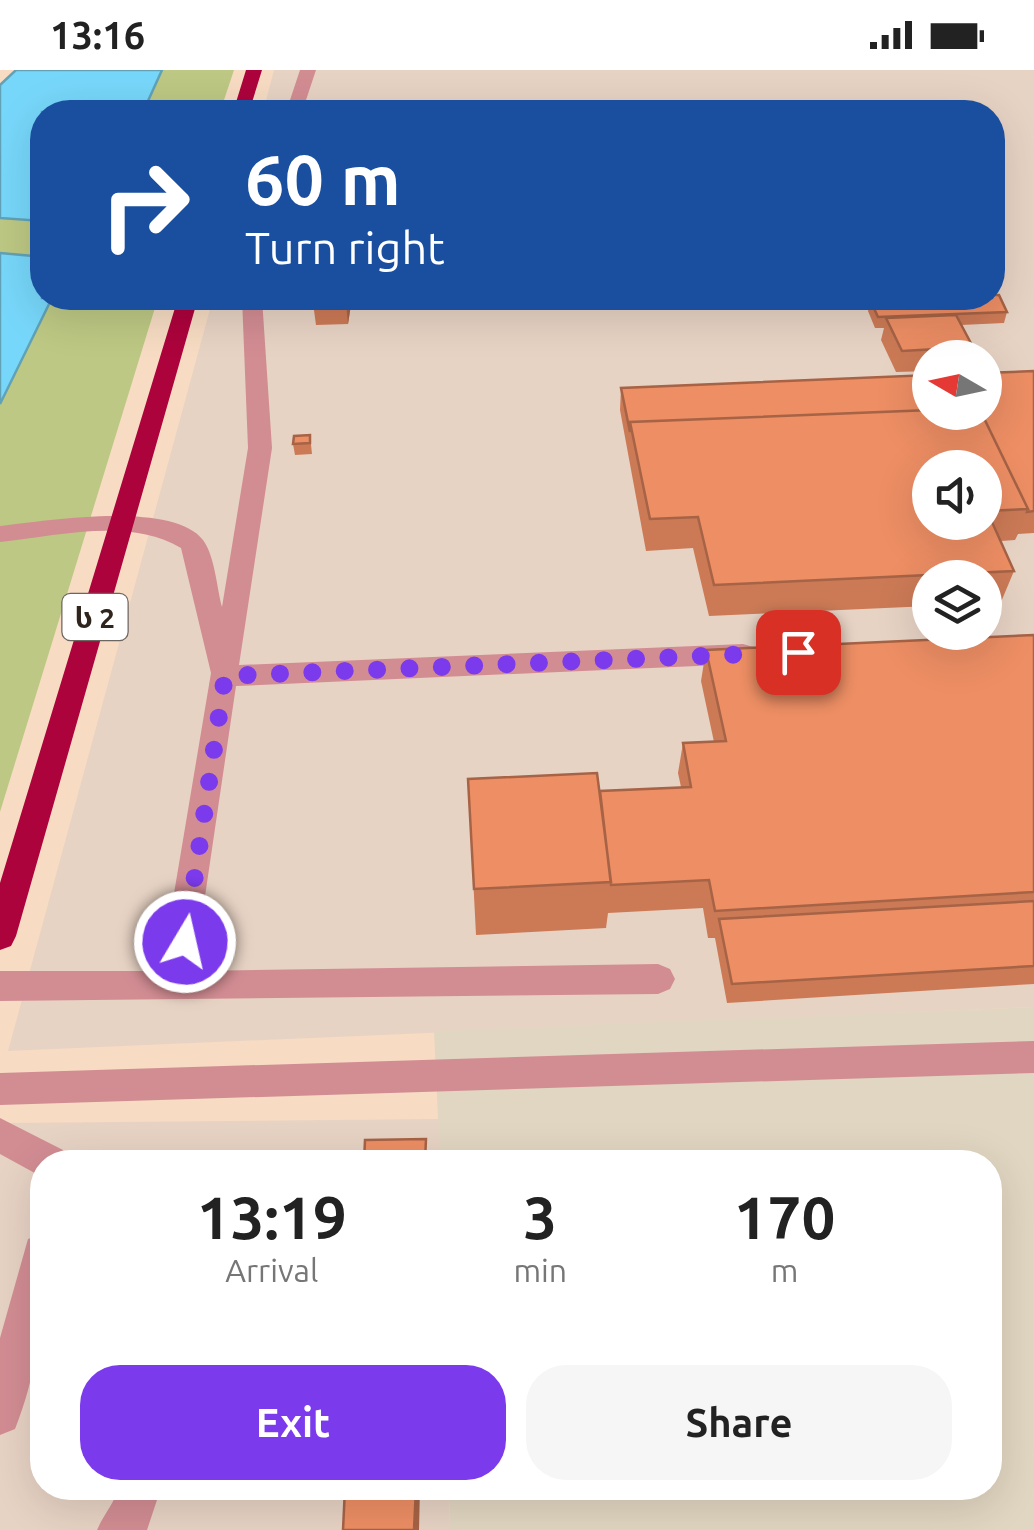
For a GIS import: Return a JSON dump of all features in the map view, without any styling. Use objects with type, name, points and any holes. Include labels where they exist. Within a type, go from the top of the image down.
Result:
[{"type":"highway","points":[[245,100],[254,70]]},
{"type":"highway","name":"ს 2","points":[[0,936],[185,310]]},
{"type":"street","points":[[298,100],[308,70]]},
{"type":"street","points":[[175,986],[260,448],[253,310]]},
{"type":"street","points":[[0,534],[123,522],[181,534],[193,544],[225,676]]},
{"type":"street","points":[[225,676],[779,652]]},
{"type":"street","points":[[0,986],[658,978]]},
{"type":"street","points":[[0,1089],[1034,1057]]},
{"type":"street","points":[[0,1136],[30,1152]]},
{"type":"street","points":[[0,1414],[30,1299]]},
{"type":"street","points":[[119,1530],[128,1524],[136,1500]]},
{"type":"shaded area","points":[[274,70],[1034,70],[1034,1007],[8,1051],[210,310],[1005,310],[1005,100],[266,100]]},
{"type":"shaded area","points":[[1034,1007],[1034,1530],[450,1530],[449,1500],[1002,1500],[1002,1150],[439,1150],[434,1031]]},
{"type":"shaded area","points":[[439,1119],[440,1150],[30,1150],[30,1500],[449,1500],[450,1530],[0,1530],[0,1123]]},
{"type":"green space","points":[[162,70],[234,70],[224,100],[148,100]]},
{"type":"green space","points":[[0,218],[30,220],[30,256],[0,253]]},
{"type":"green space","points":[[46,310],[154,310],[0,812],[0,404]]},
{"type":"water","points":[[16,70],[162,70],[148,100],[30,100],[30,220],[0,218],[0,85]]},
{"type":"water","points":[[0,253],[30,256],[30,310],[46,310],[0,404]]},
{"type":"building","points":[[1005,308],[1007,312],[878,317],[875,310]]},
{"type":"building","points":[[956,315],[969,340],[912,340],[912,350],[902,351],[886,318]]},
{"type":"building","points":[[1034,371],[1034,511],[1027,512],[990,430],[1002,430],[1002,372]]},
{"type":"building","points":[[912,376],[912,411],[630,422],[630,432],[621,388]]},
{"type":"building","points":[[912,411],[912,430],[990,430],[999,450],[912,450],[912,540],[1000,540],[1014,571],[1002,572],[1002,560],[912,560],[912,576],[714,585],[698,517],[650,519],[630,422]]},
{"type":"building","points":[[310,435],[310,443],[293,444],[294,436]]},
{"type":"building","points":[[1002,455],[1028,509],[1002,510]]},
{"type":"building","points":[[1034,635],[1034,892],[715,911],[709,880],[611,885],[600,791],[691,787],[683,743],[726,741],[706,650],[912,641],[912,650],[1002,650],[1002,636]]},
{"type":"building","points":[[597,773],[611,882],[474,889],[468,779]]},
{"type":"building","points":[[1034,901],[1034,966],[732,984],[719,919]]},
{"type":"building","points":[[426,1139],[426,1150],[365,1150],[365,1140]]},
{"type":"building","points":[[344,1500],[415,1500],[414,1530],[343,1530]]},
{"type":"route","points":[[185,942],[225,676],[798,652]]}]
